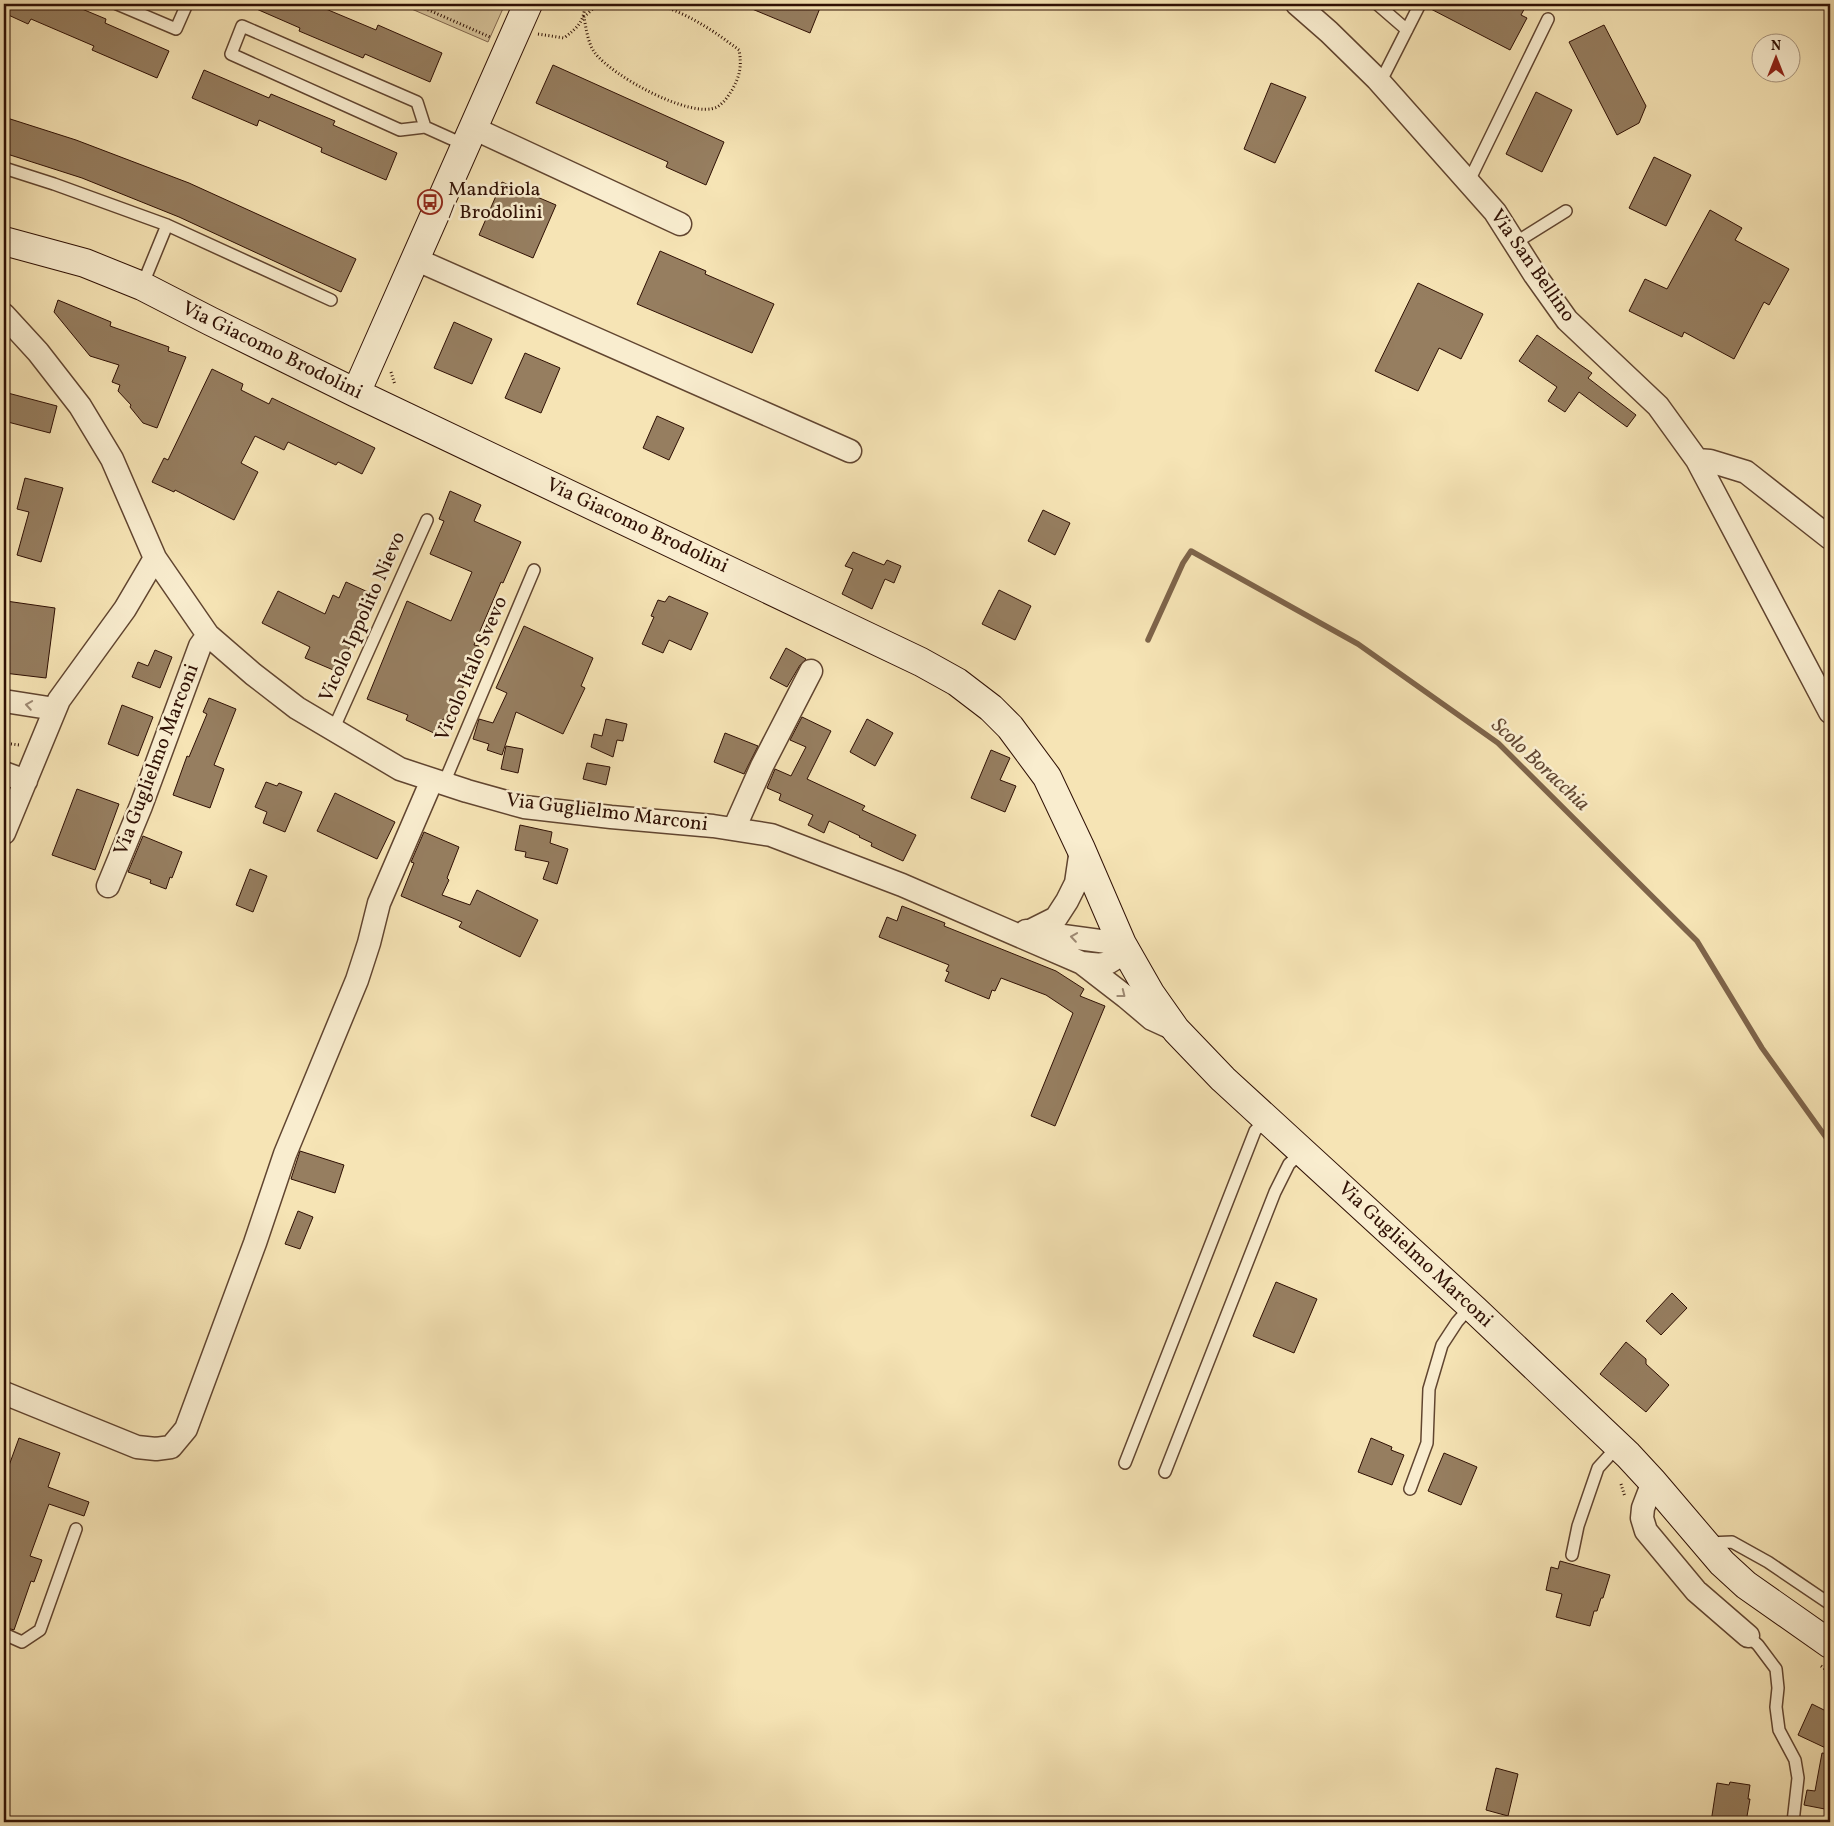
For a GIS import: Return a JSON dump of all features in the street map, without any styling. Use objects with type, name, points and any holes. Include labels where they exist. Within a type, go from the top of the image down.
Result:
[{"type":"street","points":[[356,393],[528,4]]},
{"type":"street","name":"Via San Bellino","points":[[1297,4],[1377,79],[1495,212],[1535,275],[1567,320],[1658,406],[1697,460],[1830,712]]},
{"type":"street","points":[[469,136],[680,224]]},
{"type":"street","name":"Via Giacomo Brodolini","points":[[16,244],[85,262],[142,286],[356,393],[872,638],[957,682],[991,708],[1010,727],[1047,777],[1124,947]]},
{"type":"street","points":[[415,259],[850,451]]},
{"type":"street","name":"Via Guglielmo Marconi","points":[[4,315],[38,352],[80,406],[112,459],[156,558],[208,635],[253,674],[297,708],[333,730],[400,769],[524,807],[734,829],[771,835],[902,884],[1082,964],[1152,1019],[1176,1030]]},
{"type":"street","points":[[1697,460],[1710,461],[1746,472],[1830,538]]},
{"type":"street","points":[[4,832],[59,700],[125,610],[156,558]]},
{"type":"street","name":"Via Guglielmo Marconi","points":[[108,886],[141,806],[200,646],[208,635]]},
{"type":"street","points":[[734,829],[762,766],[811,671]]},
{"type":"street","points":[[4,701],[55,709]]},
{"type":"street","points":[[4,773],[26,782]]},
{"type":"street","points":[[4,1393],[137,1447],[156,1449],[171,1447],[186,1430],[285,1154],[357,980],[379,903],[438,782]]},
{"type":"street","points":[[1030,931],[1056,918],[1067,901],[1076,883],[1081,849]]},
{"type":"street","name":"Via Guglielmo Marconi","points":[[1004,929],[1030,931],[1124,947]]},
{"type":"street","name":"Via Guglielmo Marconi","points":[[1082,964],[1101,966],[1113,961],[1124,947]]},
{"type":"street","name":"Via Guglielmo Marconi","points":[[1124,947],[1150,993],[1176,1030],[1223,1079],[1471,1306],[1618,1446],[1654,1482],[1722,1563],[1746,1585],[1830,1644]]},
{"type":"street","points":[[1654,1482],[1643,1508],[1642,1518],[1646,1531],[1696,1590],[1748,1636]]},
{"type":"lane","points":[[117,4],[176,29],[187,4]]},
{"type":"lane","points":[[1377,4],[1407,30]]},
{"type":"lane","points":[[1377,79],[1385,73],[1420,4]]},
{"type":"lane","points":[[1466,180],[1469,181],[1548,19]]},
{"type":"lane","points":[[425,127],[416,102],[242,26],[231,54],[400,130],[425,127],[469,136]]},
{"type":"lane","points":[[4,168],[167,225],[331,300]]},
{"type":"lane","points":[[1515,243],[1566,211]]},
{"type":"lane","points":[[142,286],[167,225]]},
{"type":"lane","name":"Vicolo Ippolito Nievo","points":[[333,730],[426,520]]},
{"type":"lane","name":"Vicolo Italo Svevo","points":[[438,782],[534,570]]},
{"type":"lane","points":[[1125,1464],[1255,1131],[1267,1119]]},
{"type":"lane","points":[[1166,1472],[1275,1192],[1289,1164],[1302,1152]]},
{"type":"lane","points":[[1410,1489],[1428,1443],[1429,1389],[1442,1345],[1457,1322],[1471,1306]]},
{"type":"lane","points":[[1572,1555],[1578,1526],[1598,1468],[1618,1446]]},
{"type":"lane","points":[[4,1634],[22,1642],[40,1630],[76,1529]]},
{"type":"lane","points":[[1704,1543],[1732,1542],[1768,1562],[1830,1604]]},
{"type":"lane","points":[[1748,1636],[1758,1645],[1776,1669],[1778,1688],[1776,1707],[1779,1730],[1795,1760],[1798,1778],[1793,1822]]},
{"type":"path","points":[[415,4],[494,38]]},
{"type":"path","points":[[585,4],[584,17],[587,32],[595,53],[612,69],[633,83],[687,107],[703,109],[716,107],[726,100],[739,76],[742,63],[739,50],[696,21],[655,4]]},
{"type":"path","points":[[535,34],[564,38],[575,30],[584,17],[597,4],[601,4]]},
{"type":"path","points":[[1822,4],[1830,7]]},
{"type":"path","points":[[393,364],[391,372],[395,387]]},
{"type":"path","points":[[4,743],[27,745]]},
{"type":"shaded area","points":[[400,4],[505,4],[488,42]]},
{"type":"building","points":[[4,4],[70,4],[106,19],[105,23],[169,51],[157,78],[92,50],[94,46],[31,19],[28,24],[4,13]]},
{"type":"building","points":[[245,4],[314,4],[376,30],[378,25],[442,53],[430,82],[365,54],[363,58],[299,31],[300,28]]},
{"type":"building","points":[[740,4],[811,4],[820,8],[810,33]]},
{"type":"building","points":[[1427,4],[1527,4],[1521,15],[1527,18],[1510,50],[1427,7]]},
{"type":"building","points":[[1604,25],[1646,106],[1639,123],[1617,135],[1569,42]]},
{"type":"building","points":[[553,65],[724,142],[706,185],[666,167],[668,162],[536,103]]},
{"type":"building","points":[[204,70],[269,98],[271,94],[335,121],[333,125],[397,153],[386,180],[321,152],[322,148],[259,120],[257,126],[192,98]]},
{"type":"building","points":[[1271,83],[1306,97],[1275,163],[1244,149]]},
{"type":"building","points":[[1536,92],[1572,110],[1542,172],[1506,154]]},
{"type":"building","points":[[4,117],[76,140],[189,183],[356,259],[341,292],[179,217],[82,178],[4,153]]},
{"type":"building","points":[[1654,157],[1691,175],[1666,226],[1629,208]]},
{"type":"building","points":[[502,182],[556,205],[533,258],[479,235]]},
{"type":"building","points":[[1710,210],[1742,228],[1735,240],[1789,269],[1769,305],[1764,302],[1734,359],[1684,332],[1682,337],[1629,311],[1645,279],[1667,289]]},
{"type":"building","points":[[660,251],[706,271],[705,274],[774,304],[752,353],[637,304]]},
{"type":"building","points":[[1418,283],[1483,314],[1461,359],[1439,348],[1418,391],[1375,371]]},
{"type":"building","points":[[58,300],[111,322],[110,326],[169,347],[168,351],[186,357],[157,428],[143,423],[130,407],[131,405],[118,391],[120,385],[112,382],[119,365],[90,356],[54,312]]},
{"type":"building","points":[[454,322],[492,339],[472,384],[434,368]]},
{"type":"building","points":[[1537,335],[1592,373],[1588,378],[1636,415],[1627,427],[1579,392],[1565,412],[1548,401],[1557,387],[1519,361]]},
{"type":"building","points":[[525,353],[560,368],[541,413],[505,398]]},
{"type":"building","points":[[212,369],[243,384],[241,390],[269,404],[272,398],[375,448],[362,474],[338,462],[336,465],[288,442],[284,450],[255,436],[241,463],[258,472],[234,520],[175,490],[174,492],[152,482],[164,458],[168,460]]},
{"type":"building","points":[[4,392],[57,406],[50,433],[4,421]]},
{"type":"building","points":[[657,416],[684,428],[669,460],[643,448]]},
{"type":"building","points":[[25,478],[63,488],[41,562],[17,555],[29,512],[17,509]]},
{"type":"building","points":[[450,491],[481,505],[474,521],[521,542],[503,583],[501,582],[474,645],[479,646],[472,662],[474,662],[448,721],[443,719],[436,734],[406,720],[408,715],[367,699],[407,601],[451,621],[472,572],[430,554],[444,521],[439,519]]},
{"type":"building","points":[[1043,510],[1070,523],[1055,555],[1028,541]]},
{"type":"building","points":[[853,552],[884,565],[887,560],[901,566],[894,583],[885,579],[872,609],[842,594],[853,569],[845,566]]},
{"type":"building","points":[[346,582],[368,592],[355,627],[358,629],[338,672],[305,658],[310,647],[262,623],[278,591],[325,614],[333,595],[339,598]]},
{"type":"building","points":[[999,590],[1031,606],[1015,640],[982,624]]},
{"type":"building","points":[[669,596],[708,613],[691,650],[669,640],[663,653],[642,644],[654,617],[651,616],[658,600],[665,602]]},
{"type":"building","points":[[6,601],[55,608],[46,678],[4,673],[4,617]]},
{"type":"building","points":[[524,626],[593,658],[581,686],[585,688],[563,734],[516,712],[502,755],[487,750],[489,744],[473,739],[479,719],[493,723],[507,693],[496,688]]},
{"type":"building","points":[[786,648],[806,659],[800,665],[787,687],[770,678]]},
{"type":"building","points":[[155,650],[172,657],[160,688],[132,677],[138,662],[148,666]]},
{"type":"building","points":[[209,698],[236,709],[214,765],[224,769],[210,808],[173,795],[187,756],[189,757],[207,714],[203,712]]},
{"type":"building","points":[[122,705],[153,717],[138,756],[108,744]]},
{"type":"building","points":[[802,717],[831,731],[807,779],[865,806],[862,810],[916,835],[903,861],[871,846],[872,843],[829,821],[824,833],[808,825],[813,815],[779,800],[781,794],[767,788],[775,769],[791,776],[806,747],[790,740]]},
{"type":"building","points":[[606,719],[627,724],[623,741],[617,740],[613,757],[591,747],[594,734],[602,736]]},
{"type":"building","points":[[867,719],[893,733],[875,766],[850,752]]},
{"type":"building","points":[[725,733],[758,746],[744,774],[714,762]]},
{"type":"building","points":[[506,746],[523,749],[518,773],[501,769]]},
{"type":"building","points":[[991,750],[1010,758],[1000,780],[1016,786],[1005,812],[971,798]]},
{"type":"building","points":[[587,763],[610,767],[606,785],[583,779]]},
{"type":"building","points":[[266,782],[277,786],[279,783],[302,792],[285,832],[263,823],[267,812],[255,807]]},
{"type":"building","points":[[77,789],[119,804],[95,870],[52,855]]},
{"type":"building","points":[[335,793],[395,822],[377,859],[317,831]]},
{"type":"building","points":[[520,825],[552,832],[550,843],[568,849],[557,884],[543,879],[549,862],[525,857],[526,852],[515,850]]},
{"type":"building","points":[[424,832],[459,847],[447,878],[449,880],[442,895],[470,905],[477,890],[538,920],[520,957],[459,927],[462,922],[401,896],[414,863],[411,862]]},
{"type":"building","points":[[143,836],[182,852],[166,889],[150,883],[151,880],[128,872]]},
{"type":"building","points":[[250,869],[267,876],[253,912],[236,905]]},
{"type":"building","points":[[902,906],[945,923],[944,926],[1056,971],[1084,989],[1080,996],[1105,1006],[1055,1126],[1031,1116],[1073,1013],[1046,995],[1001,978],[995,991],[992,990],[989,999],[945,981],[949,972],[946,971],[949,965],[879,937],[887,917],[897,921]]},
{"type":"building","points":[[300,1151],[344,1165],[335,1193],[291,1179]]},
{"type":"building","points":[[298,1211],[313,1217],[300,1249],[285,1244]]},
{"type":"building","points":[[1276,1282],[1317,1299],[1294,1353],[1253,1336]]},
{"type":"building","points":[[1672,1293],[1687,1308],[1661,1335],[1646,1321]]},
{"type":"building","points":[[1626,1342],[1646,1359],[1646,1364],[1669,1385],[1646,1412],[1600,1374]]},
{"type":"building","points":[[19,1438],[60,1453],[48,1487],[89,1502],[84,1516],[49,1504],[30,1556],[42,1560],[34,1582],[31,1581],[14,1630],[4,1627],[4,1470],[7,1471]]},
{"type":"building","points":[[1371,1438],[1392,1447],[1391,1450],[1404,1455],[1392,1485],[1358,1472]]},
{"type":"building","points":[[1444,1453],[1477,1467],[1461,1505],[1428,1491]]},
{"type":"building","points":[[1560,1561],[1610,1575],[1603,1598],[1601,1598],[1597,1611],[1594,1611],[1590,1626],[1556,1617],[1562,1594],[1546,1590],[1551,1567],[1558,1569]]},
{"type":"building","points":[[1812,1704],[1830,1713],[1830,1750],[1798,1735]]},
{"type":"building","points":[[1822,1753],[1830,1754],[1830,1810],[1804,1805],[1807,1790],[1815,1791]]},
{"type":"building","points":[[1496,1768],[1518,1774],[1508,1816],[1486,1810]]},
{"type":"building","points":[[1730,1782],[1750,1785],[1748,1799],[1750,1799],[1746,1822],[1711,1822],[1717,1783],[1729,1785]]},
{"type":"waterway","name":"Scolo Boracchia","points":[[1148,640],[1183,563],[1191,551],[1358,644],[1498,743],[1697,941],[1762,1048],[1830,1143]]},
{"type":"place","name":"Mandriola / Brodolini","points":[[430,202]]}]
